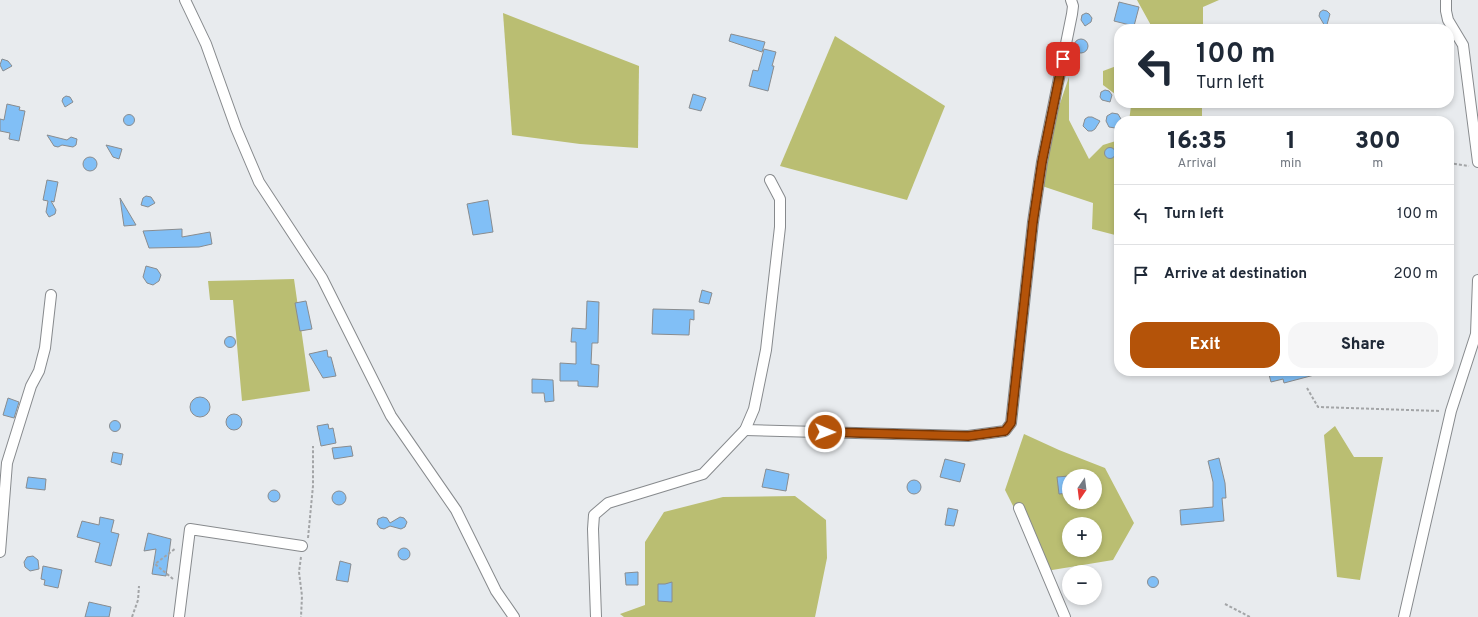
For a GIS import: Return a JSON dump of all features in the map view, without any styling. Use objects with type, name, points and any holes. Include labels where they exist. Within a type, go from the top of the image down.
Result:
[{"type":"street","points":[[185,0],[206,44],[236,128],[259,182],[322,278],[391,416],[456,510],[496,591],[514,617]]},
{"type":"street","points":[[745,430],[968,436],[1005,431],[1011,423],[1033,222],[1042,162],[1074,6],[1071,0]]},
{"type":"street","points":[[1446,0],[1446,11],[1450,24]]},
{"type":"street","points":[[1454,30],[1463,45],[1474,164]]},
{"type":"street","points":[[596,617],[593,529],[594,515],[608,503],[704,474],[745,430],[754,409],[766,350],[780,227],[780,199],[770,180]]},
{"type":"street","points":[[1404,617],[1451,411],[1476,334],[1478,280]]},
{"type":"street","points":[[0,552],[7,463],[31,386],[39,370],[45,348],[51,295]]},
{"type":"street","points":[[1020,508],[1065,617]]},
{"type":"street","points":[[179,617],[190,529],[302,546]]},
{"type":"path","points":[[1454,163],[1474,164]]},
{"type":"path","points":[[1307,388],[1318,407],[1451,411]]},
{"type":"path","points":[[301,617],[302,596],[299,572],[302,546],[308,538],[313,486],[313,446]]},
{"type":"path","points":[[183,588],[155,564],[189,538]]},
{"type":"path","points":[[132,617],[138,600],[139,586]]},
{"type":"path","points":[[1225,604],[1250,617]]},
{"type":"green space","points":[[1137,0],[1219,0],[1203,7],[1203,24],[1150,24]]},
{"type":"green space","points":[[503,13],[639,66],[638,148],[580,144],[512,135]]},
{"type":"green space","points":[[835,36],[945,106],[907,200],[780,166]]},
{"type":"green space","points":[[1114,67],[1114,93],[1103,85],[1103,71]]},
{"type":"green space","points":[[1069,77],[1069,120],[1089,159],[1103,145],[1114,142],[1114,235],[1092,229],[1093,203],[1033,183]]},
{"type":"green space","points":[[1131,108],[1202,108],[1202,116],[1130,116]]},
{"type":"green space","points":[[294,279],[310,391],[242,401],[233,300],[210,300],[208,281]]},
{"type":"green space","points":[[1335,426],[1354,457],[1383,457],[1360,580],[1337,577],[1324,435]]},
{"type":"green space","points":[[1024,434],[1059,450],[1105,468],[1134,523],[1113,560],[1083,565],[1062,565],[1062,568],[1046,571],[1005,490]]},
{"type":"green space","points":[[795,496],[826,520],[827,558],[815,617],[624,617],[620,614],[645,605],[645,542],[664,512],[723,497]]},
{"type":"building","points":[[1119,2],[1139,7],[1135,24],[1126,24],[1114,21]]},
{"type":"building","points":[[1323,10],[1330,14],[1327,24],[1324,24],[1319,16],[1320,12]]},
{"type":"building","points":[[1086,13],[1092,18],[1091,22],[1085,26],[1081,20],[1082,15]]},
{"type":"building","points":[[731,34],[765,42],[762,52],[729,41]]},
{"type":"building","points":[[1081,39],[1086,41],[1088,46],[1086,51],[1081,53],[1076,51],[1074,46],[1076,41]]},
{"type":"building","points":[[764,49],[776,52],[768,91],[749,86],[753,70],[758,71]]},
{"type":"building","points":[[2,59],[8,61],[12,66],[3,71],[0,65]]},
{"type":"building","points":[[1105,90],[1109,91],[1112,95],[1110,102],[1102,100],[1100,97],[1101,92]]},
{"type":"building","points":[[693,94],[706,98],[701,111],[689,108]]},
{"type":"building","points":[[66,96],[70,97],[73,102],[65,107],[62,101]]},
{"type":"building","points":[[7,104],[20,107],[19,110],[25,111],[19,141],[9,139],[10,133],[0,131],[0,119],[4,120]]},
{"type":"building","points":[[1112,113],[1118,114],[1119,116],[1114,116],[1114,128],[1109,127],[1106,121],[1107,116]]},
{"type":"building","points":[[129,114],[133,116],[135,120],[133,124],[129,126],[125,124],[123,120],[125,116]]},
{"type":"building","points":[[1092,117],[1100,121],[1092,131],[1088,131],[1083,126],[1085,119]]},
{"type":"building","points":[[47,135],[67,140],[71,137],[77,139],[76,145],[73,147],[62,145],[58,147],[54,146]]},
{"type":"building","points":[[106,145],[122,149],[119,159],[113,157]]},
{"type":"building","points":[[1106,149],[1114,149],[1114,157],[1106,157]]},
{"type":"building","points":[[87,157],[93,157],[97,161],[97,167],[93,171],[87,171],[83,167],[83,161]]},
{"type":"building","points":[[47,180],[58,182],[54,202],[51,201],[56,210],[55,214],[49,217],[46,212],[48,201],[43,200]]},
{"type":"building","points":[[146,196],[151,197],[155,203],[148,207],[141,205],[143,198]]},
{"type":"building","points":[[120,198],[136,225],[124,226]]},
{"type":"building","points":[[488,200],[493,232],[473,235],[467,204]]},
{"type":"building","points":[[182,229],[182,237],[210,232],[212,244],[199,247],[149,248],[143,231]]},
{"type":"building","points":[[146,266],[157,269],[161,275],[159,281],[153,285],[147,283],[143,277]]},
{"type":"building","points":[[702,290],[712,293],[709,304],[699,302]]},
{"type":"building","points":[[306,301],[312,329],[300,331],[295,303]]},
{"type":"building","points":[[587,301],[599,302],[598,343],[592,343],[591,364],[599,365],[598,387],[578,386],[578,381],[560,381],[560,363],[576,364],[576,342],[571,342],[572,328],[586,329]]},
{"type":"building","points":[[653,309],[694,310],[694,320],[690,319],[689,335],[652,334]]},
{"type":"building","points":[[230,336],[234,338],[236,342],[234,346],[230,348],[226,346],[224,342],[226,338]]},
{"type":"building","points":[[327,350],[328,357],[331,357],[336,376],[323,378],[309,354]]},
{"type":"building","points":[[1269,376],[1310,376],[1284,383],[1283,379],[1271,382]]},
{"type":"building","points":[[532,379],[553,380],[554,401],[545,402],[544,393],[532,393]]},
{"type":"building","points":[[200,397],[207,400],[210,407],[207,414],[200,417],[193,414],[190,407],[193,400]]},
{"type":"building","points":[[8,398],[19,402],[14,418],[3,415]]},
{"type":"building","points":[[234,414],[240,416],[242,422],[240,428],[234,430],[228,428],[226,422],[228,416]]},
{"type":"building","points":[[115,420],[119,422],[121,426],[119,430],[115,432],[111,430],[109,426],[111,422]]},
{"type":"building","points":[[328,424],[329,429],[333,428],[336,443],[321,446],[317,426]]},
{"type":"building","points":[[351,446],[353,456],[334,459],[332,448]]},
{"type":"building","points":[[113,452],[123,454],[121,465],[111,462]]},
{"type":"building","points":[[1219,458],[1225,483],[1226,498],[1222,498],[1224,521],[1181,525],[1180,510],[1213,507],[1213,482],[1208,461]]},
{"type":"building","points":[[945,459],[965,464],[960,482],[940,477]]},
{"type":"building","points":[[766,469],[789,474],[786,491],[762,487]]},
{"type":"building","points":[[28,477],[46,479],[45,490],[26,488]]},
{"type":"building","points":[[1057,477],[1062,477],[1062,494],[1059,494]]},
{"type":"building","points":[[911,480],[917,480],[921,484],[921,490],[917,494],[911,494],[907,490],[907,484]]},
{"type":"building","points":[[272,490],[276,490],[280,496],[276,502],[272,502],[268,498],[268,494]]},
{"type":"building","points":[[339,491],[344,493],[346,498],[344,503],[339,505],[334,503],[332,498],[334,493]]},
{"type":"building","points":[[948,508],[958,510],[954,526],[945,525]]},
{"type":"building","points":[[100,517],[114,520],[111,532],[119,534],[111,566],[95,562],[100,543],[77,537],[82,521],[99,525]]},
{"type":"building","points":[[383,517],[387,518],[390,523],[400,517],[404,518],[407,522],[405,527],[401,529],[390,526],[384,529],[380,528],[377,524],[378,519]]},
{"type":"building","points":[[148,533],[171,539],[166,576],[152,574],[156,549],[144,551]]},
{"type":"building","points":[[406,548],[409,549],[409,559],[402,560],[399,559],[398,552],[399,549]]},
{"type":"building","points":[[33,556],[38,560],[39,569],[30,571],[25,567],[24,562],[27,557]]},
{"type":"building","points":[[340,561],[351,564],[348,582],[336,580]]},
{"type":"building","points":[[43,566],[62,570],[58,588],[44,585],[45,580],[41,579]]},
{"type":"building","points":[[638,572],[638,585],[626,585],[625,573]]},
{"type":"building","points":[[1151,577],[1155,577],[1157,578],[1157,586],[1151,587],[1148,584],[1148,580]]},
{"type":"building","points":[[672,582],[672,602],[658,601],[658,584]]},
{"type":"building","points":[[89,602],[111,607],[109,617],[85,617]]},
{"type":"route","points":[[825,432],[968,436],[1005,431],[1011,423],[1033,222],[1042,162],[1063,59]]}]
